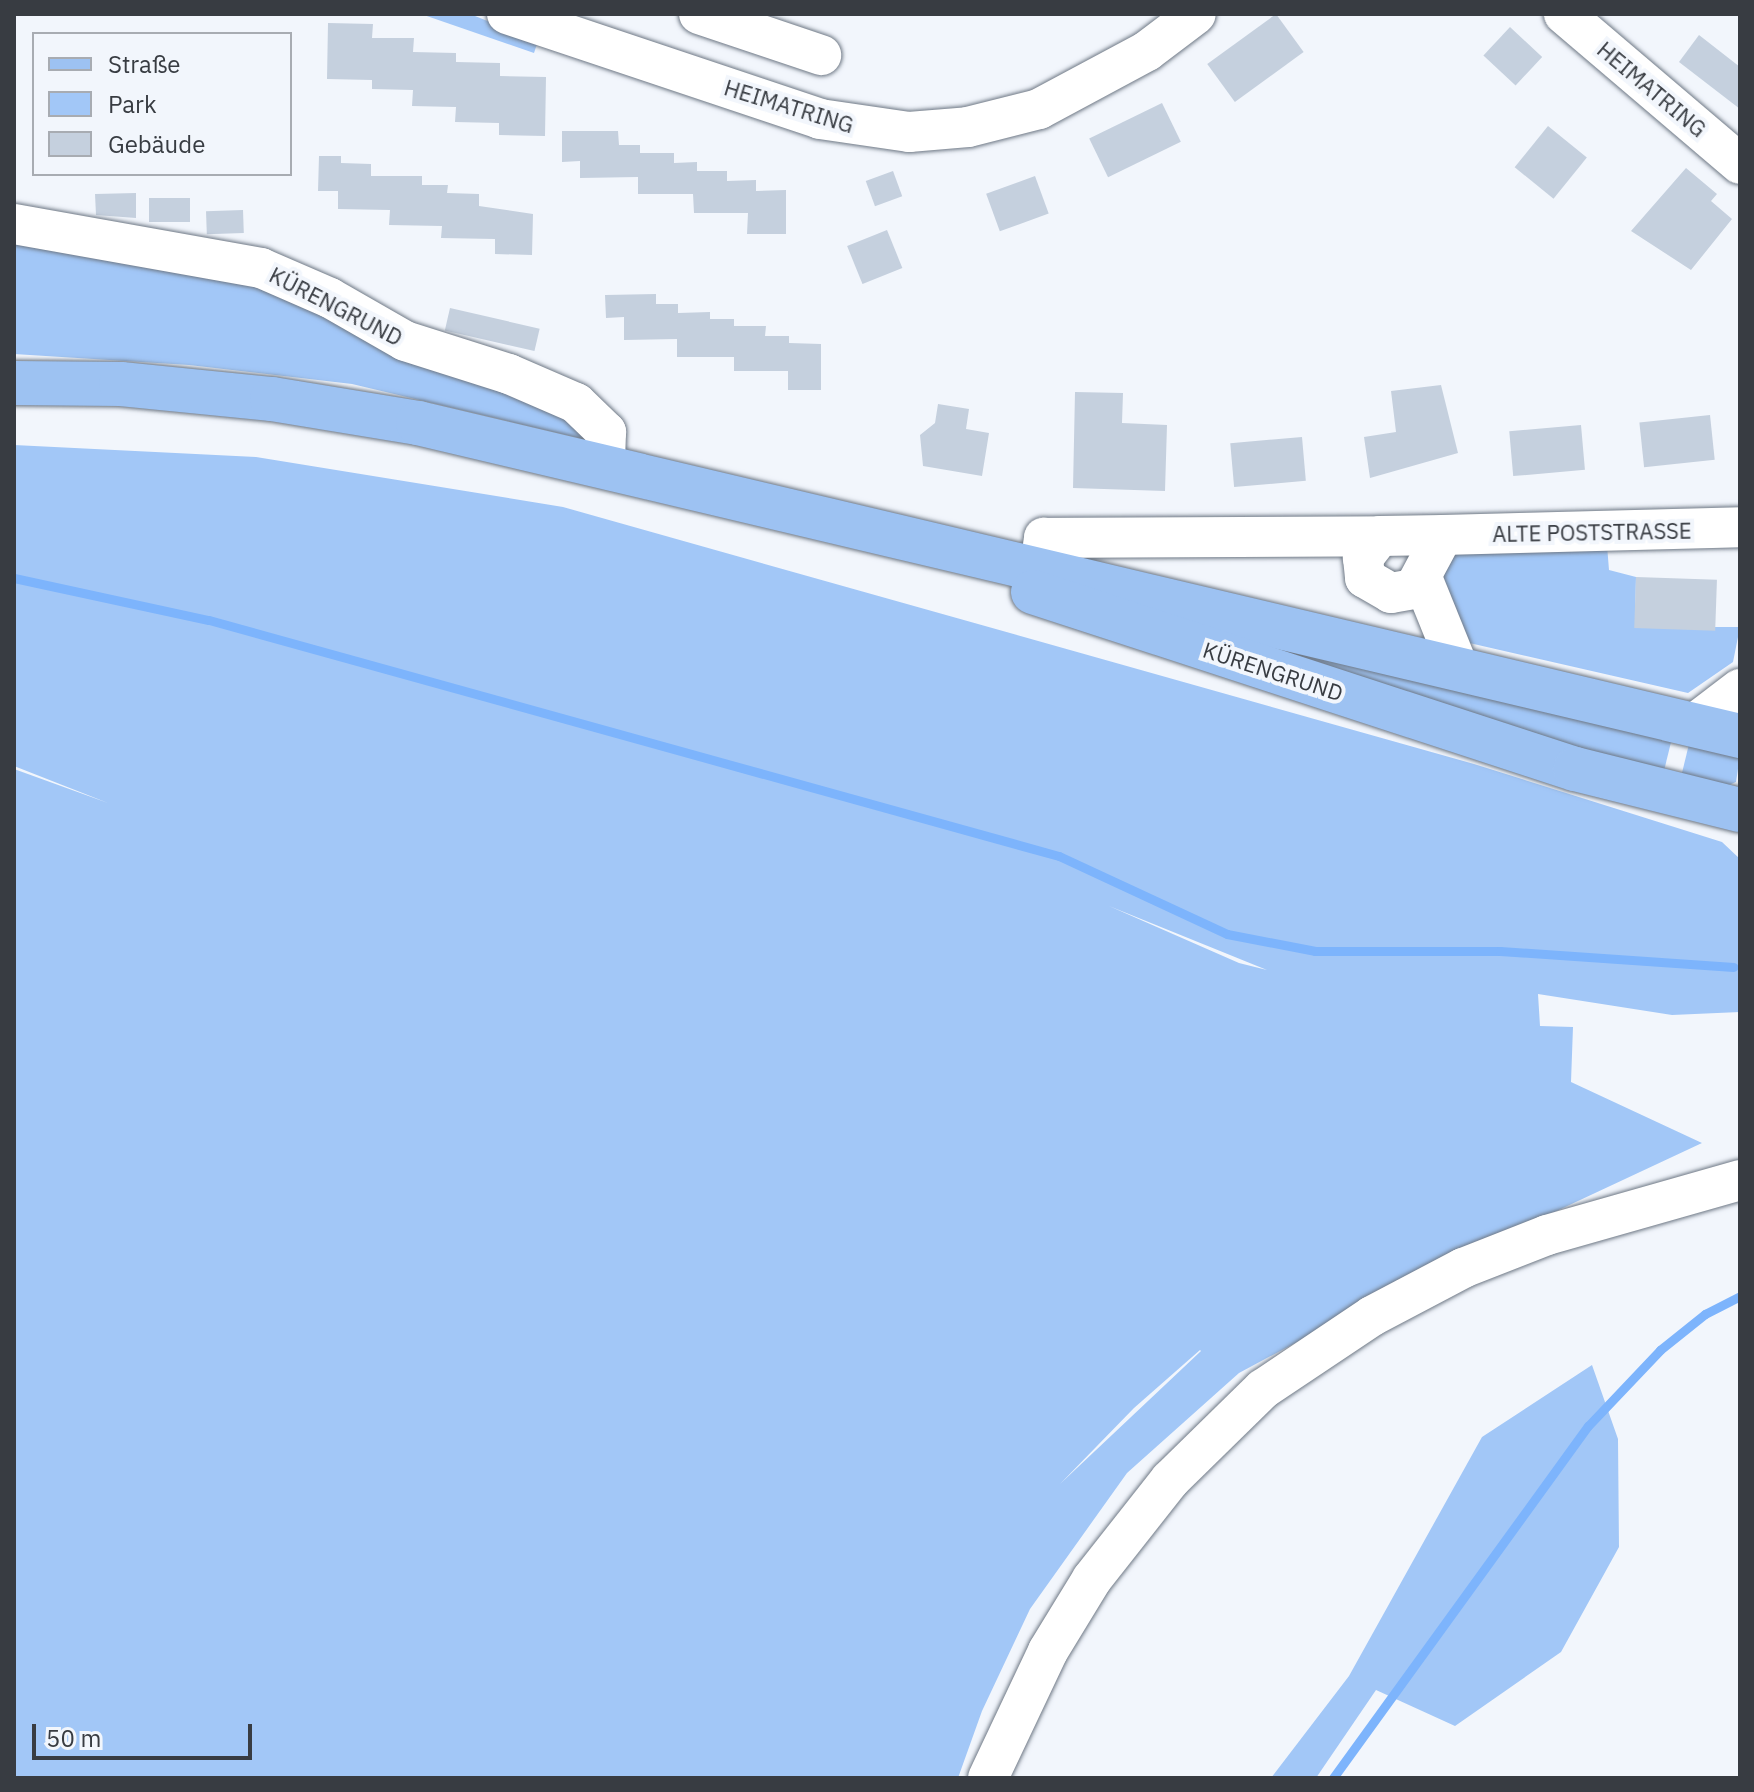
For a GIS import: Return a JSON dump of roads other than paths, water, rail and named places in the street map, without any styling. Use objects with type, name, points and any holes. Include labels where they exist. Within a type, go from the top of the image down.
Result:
[{"type":"main road","name":"KÜRENGRUND","points":[[14,383],[121,384],[272,399],[418,423],[812,516],[1038,580],[1575,769],[1740,810]]},
{"type":"main road","name":"KÜRENGRUND","points":[[1038,580],[1459,669],[1740,736]]},
{"type":"street","name":"HEIMATRING","points":[[507,14],[820,119],[909,132],[968,127],[1039,109],[1147,51],[1196,14]]},
{"type":"street","points":[[699,14],[821,55]]},
{"type":"street","name":"HEIMATRING","points":[[1564,14],[1606,27],[1740,164]]},
{"type":"street","name":"KÜRENGRUND","points":[[14,224],[261,268],[330,298],[405,341],[509,374],[576,403],[606,432],[605,465]]},
{"type":"street","name":"ALTE POSTSTRASSE","points":[[1038,580],[1044,538],[1380,536],[1740,527]]},
{"type":"street","points":[[1380,536],[1363,558],[1365,578],[1391,593],[1414,589],[1423,580],[1443,535]]},
{"type":"street","points":[[1423,580],[1459,669]]},
{"type":"street","points":[[1694,724],[1740,689]]},
{"type":"street","points":[[988,1778],[1048,1651],[1092,1579],[1170,1480],[1263,1389],[1372,1316],[1463,1268],[1547,1235],[1739,1179]]},
{"type":"waterway","points":[[14,578],[209,620],[1059,856],[1227,934],[1315,951],[1500,951],[1733,967]]},
{"type":"waterway","points":[[1333,1778],[1588,1426],[1660,1350],[1705,1314],[1740,1296]]}]
